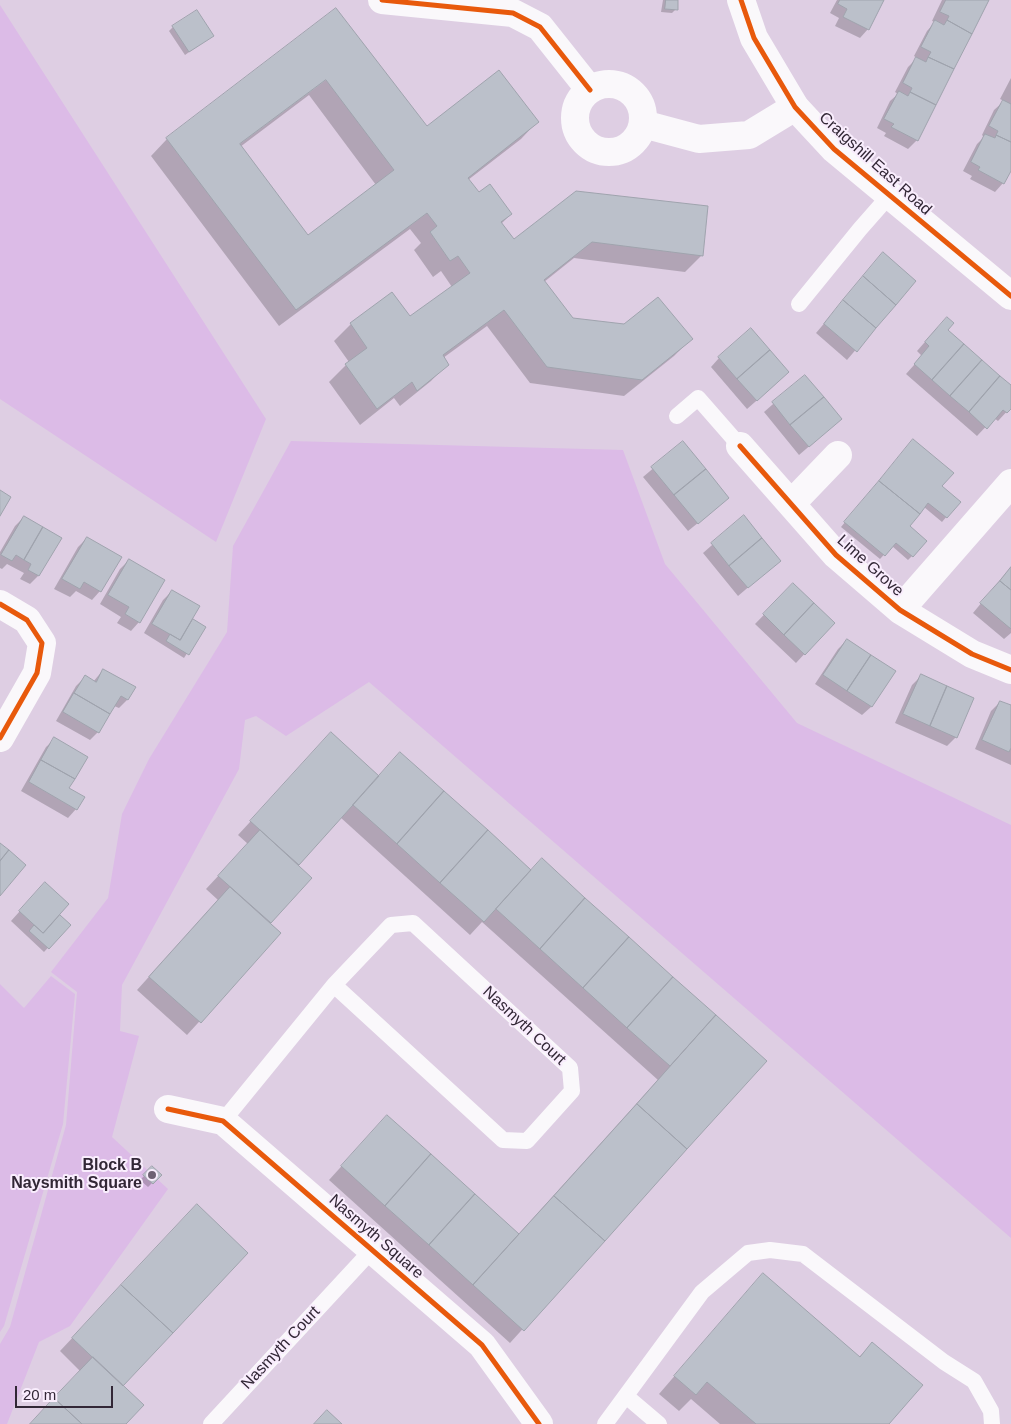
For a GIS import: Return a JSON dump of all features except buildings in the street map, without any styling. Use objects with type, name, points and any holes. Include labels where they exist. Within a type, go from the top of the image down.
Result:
[{"type":"street","points":[[382,0],[513,12],[540,27],[590,90]]},
{"type":"street","name":"Craigshill East Road","points":[[741,0],[754,38],[794,107],[834,149],[1011,296]]},
{"type":"street","points":[[611,84],[626,88],[641,105],[643,124],[634,142],[624,149],[607,152],[590,147],[578,132],[574,120],[578,103],[590,90],[611,84]]},
{"type":"street","points":[[643,124],[699,139],[749,135],[794,107]]},
{"type":"street","name":"Lime Grove","points":[[740,446],[836,555],[900,610],[972,654],[1011,670]]},
{"type":"street","points":[[791,504],[838,455]]},
{"type":"street","name":"Lime Grove","points":[[900,610],[1011,483]]},
{"type":"street","points":[[0,604],[27,620],[42,643],[37,673],[0,738]]},
{"type":"street","name":"Nasmyth Square","points":[[168,1109],[223,1121],[482,1345],[539,1424]]},
{"type":"lane","points":[[799,304],[889,196]]},
{"type":"lane","points":[[676,416],[698,398],[740,446]]},
{"type":"lane","name":"Nasmyth Court","points":[[223,1121],[334,984],[391,925],[413,923],[570,1068],[572,1091],[527,1141],[503,1140],[334,984]]},
{"type":"lane","name":"Nasmyth Court","points":[[211,1424],[372,1250]]},
{"type":"lane","points":[[605,1424],[702,1292],[748,1253],[770,1250],[803,1254],[944,1362],[974,1381],[992,1411],[992,1424]]},
{"type":"lane","points":[[626,1396],[659,1424]]},
{"type":"shaded area","points":[[0,5],[266,419],[216,542],[0,399]]},
{"type":"shaded area","points":[[291,441],[623,450],[665,564],[797,723],[1011,825],[1011,1238],[369,682],[286,736],[256,716],[245,720],[239,769],[122,985],[120,1031],[139,1036],[112,1137],[168,1189],[70,1326],[39,1342],[7,1424],[0,1424],[0,1344],[10,1327],[66,1125],[77,992],[51,972],[108,898],[122,814],[149,759],[227,632],[233,546]]},
{"type":"shaded area","points":[[51,976],[75,994],[63,1124],[4,1326],[0,1332],[0,984],[24,1008]]},
{"type":"cycle path","points":[[382,0],[513,13],[540,27],[590,90]]},
{"type":"cycle path","points":[[741,0],[754,38],[795,107],[834,149],[1011,296]]},
{"type":"cycle path","points":[[740,446],[836,555],[900,610],[972,654],[1011,670]]},
{"type":"cycle path","points":[[0,604],[27,620],[42,643],[37,673],[0,738]]},
{"type":"cycle path","points":[[168,1109],[223,1121],[482,1345],[539,1424]]},
{"type":"place","name":"Block B Naysmith Square","points":[[152,1175]]}]
